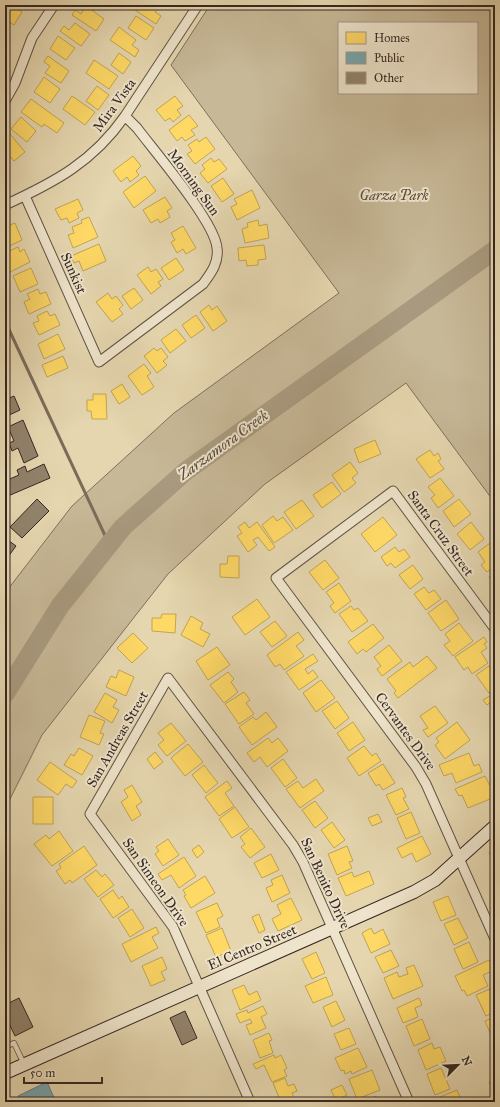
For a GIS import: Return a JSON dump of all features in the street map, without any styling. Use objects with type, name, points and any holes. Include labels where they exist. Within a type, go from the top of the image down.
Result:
[{"type":"street","points":[[5,101],[15,83],[32,38],[54,5]]},
{"type":"street","name":"Mira Vista","points":[[5,205],[56,180],[87,160],[114,132],[126,116],[198,5]]},
{"type":"street","name":"Morning Sun","points":[[98,362],[203,284],[212,272],[217,260],[217,248],[206,221],[137,128],[126,116]]},
{"type":"street","name":"Sunkist","points":[[25,196],[98,362]]},
{"type":"street","name":"Cervantes Drive","points":[[393,491],[276,578],[416,767],[426,784],[495,939]]},
{"type":"street","name":"Santa Cruz Street","points":[[393,491],[495,629]]},
{"type":"street","name":"San Andreas Street","points":[[90,814],[168,678]]},
{"type":"street","name":"San Benito Drive","points":[[168,678],[293,845],[303,862],[409,1102]]},
{"type":"street","name":"San Simeon Drive","points":[[90,814],[173,927],[250,1102]]},
{"type":"street","name":"El Centro Street","points":[[5,1073],[332,929],[427,885],[459,859],[495,826]]},
{"type":"lane","points":[[5,1047],[14,1043],[24,1064]]},
{"type":"green space","name":"Garza Park","points":[[210,5],[495,5],[495,503],[406,383],[265,484],[168,574],[42,735],[5,809],[5,593],[72,506],[174,413],[339,293],[171,65]]},
{"type":"building: Homes","points":[[8,5],[11,5],[22,12],[14,25],[5,19],[5,9]]},
{"type":"building: Homes","points":[[93,5],[102,5],[99,9]]},
{"type":"building: Homes","points":[[139,5],[156,5],[159,7],[155,12],[161,16],[156,24],[135,10]]},
{"type":"building: Homes","points":[[86,6],[104,19],[96,31],[72,15],[75,10],[81,14]]},
{"type":"building: Homes","points":[[136,16],[154,28],[146,40],[128,28]]},
{"type":"building: Homes","points":[[75,23],[90,34],[81,46],[60,31],[64,26],[69,30]]},
{"type":"building: Homes","points":[[119,27],[136,40],[132,45],[139,50],[135,57],[110,40]]},
{"type":"building: Homes","points":[[5,32],[9,33],[5,45]]},
{"type":"building: Homes","points":[[58,36],[75,48],[66,60],[50,49]]},
{"type":"building: Homes","points":[[119,53],[131,62],[123,74],[111,65]]},
{"type":"building: Homes","points":[[48,56],[69,71],[61,83],[45,73],[50,66],[44,62]]},
{"type":"building: Homes","points":[[94,60],[118,76],[109,89],[86,73]]},
{"type":"building: Homes","points":[[44,77],[60,89],[50,103],[34,92]]},
{"type":"building: Homes","points":[[97,86],[109,95],[98,110],[86,101]]},
{"type":"building: Homes","points":[[72,96],[95,112],[85,125],[63,109]]},
{"type":"building: Homes","points":[[175,96],[183,106],[177,110],[181,115],[173,122],[170,118],[165,121],[156,110]]},
{"type":"building: Homes","points":[[31,99],[64,123],[57,133],[44,124],[42,127],[21,112]]},
{"type":"building: Homes","points":[[189,115],[198,126],[191,130],[195,135],[185,141],[182,137],[177,141],[169,130]]},
{"type":"building: Homes","points":[[21,117],[36,131],[27,142],[11,129]]},
{"type":"building: Homes","points":[[10,134],[25,152],[14,161],[5,150],[5,137]]},
{"type":"building: Homes","points":[[206,137],[215,149],[195,164],[187,154],[192,151],[188,145],[197,139],[199,142]]},
{"type":"building: Homes","points":[[133,156],[141,166],[136,171],[139,175],[130,182],[127,177],[121,182],[113,171]]},
{"type":"building: Homes","points":[[211,158],[214,162],[219,159],[227,169],[208,183],[200,173],[205,169],[202,165]]},
{"type":"building: Homes","points":[[145,176],[156,191],[134,208],[123,192]]},
{"type":"building: Homes","points":[[223,178],[234,194],[222,202],[211,186]]},
{"type":"building: Homes","points":[[252,190],[260,208],[237,220],[231,207],[237,204],[234,199]]},
{"type":"building: Homes","points":[[165,197],[172,208],[167,211],[170,217],[160,223],[158,219],[151,223],[143,210]]},
{"type":"building: Homes","points":[[78,199],[83,210],[77,213],[79,218],[69,223],[67,218],[61,220],[55,209]]},
{"type":"building: Homes","points":[[89,217],[98,237],[73,248],[68,235],[74,233],[72,227],[82,223],[81,220]]},
{"type":"building: Homes","points":[[258,220],[259,226],[267,224],[269,238],[245,243],[242,229],[248,227],[247,223]]},
{"type":"building: Homes","points":[[15,223],[22,240],[5,248],[5,227]]},
{"type":"building: Homes","points":[[183,226],[196,248],[186,254],[183,249],[177,253],[171,242],[175,240],[171,233]]},
{"type":"building: Homes","points":[[99,244],[106,261],[83,271],[79,261],[74,263],[71,256]]},
{"type":"building: Homes","points":[[264,245],[266,259],[258,260],[258,265],[247,266],[246,260],[239,261],[238,248]]},
{"type":"building: Homes","points":[[18,247],[20,252],[24,249],[30,262],[8,273],[5,267],[5,253]]},
{"type":"building: Homes","points":[[176,258],[184,270],[169,280],[161,268]]},
{"type":"building: Homes","points":[[148,267],[151,272],[156,269],[163,279],[158,282],[161,286],[151,294],[137,275]]},
{"type":"building: Homes","points":[[31,268],[38,284],[20,292],[13,276]]},
{"type":"building: Homes","points":[[134,288],[143,300],[131,309],[122,296]]},
{"type":"building: Homes","points":[[38,289],[40,294],[46,292],[51,304],[29,314],[24,302],[30,299],[27,294]]},
{"type":"building: Homes","points":[[108,293],[112,299],[116,296],[123,305],[119,309],[123,314],[112,322],[96,302]]},
{"type":"building: Homes","points":[[209,305],[212,310],[217,306],[227,321],[213,331],[200,312]]},
{"type":"building: Homes","points":[[47,311],[50,316],[55,314],[60,325],[39,335],[33,323],[39,321],[37,316]]},
{"type":"building: Homes","points":[[196,315],[205,328],[191,338],[182,325]]},
{"type":"building: Homes","points":[[176,329],[186,341],[170,353],[161,340]]},
{"type":"building: Homes","points":[[58,334],[65,349],[44,359],[38,344]]},
{"type":"building: Homes","points":[[154,348],[157,351],[161,348],[168,357],[163,361],[167,365],[157,373],[144,356]]},
{"type":"building: Homes","points":[[63,356],[68,368],[47,377],[42,365]]},
{"type":"building: Homes","points":[[144,364],[151,373],[147,376],[154,387],[142,395],[128,376]]},
{"type":"building: Homes","points":[[122,384],[130,397],[119,404],[111,391]]},
{"type":"building: Homes","points":[[93,394],[106,394],[107,419],[92,419],[91,411],[87,411],[87,400],[93,400]]},
{"type":"building: Homes","points":[[375,440],[381,454],[359,463],[354,449]]},
{"type":"building: Homes","points":[[430,450],[434,456],[438,453],[441,459],[438,461],[444,469],[430,478],[416,459]]},
{"type":"building: Homes","points":[[350,462],[358,473],[352,478],[356,483],[344,492],[332,475]]},
{"type":"building: Homes","points":[[440,478],[454,496],[438,508],[431,498],[435,495],[428,487]]},
{"type":"building: Homes","points":[[332,482],[341,494],[322,508],[313,495]]},
{"type":"building: Homes","points":[[459,499],[471,514],[454,527],[443,511]]},
{"type":"building: Homes","points":[[302,500],[314,516],[296,529],[284,512]]},
{"type":"building: Homes","points":[[273,516],[277,521],[283,517],[293,530],[274,543],[262,525]]},
{"type":"building: Homes","points":[[383,517],[397,535],[375,552],[361,534]]},
{"type":"building: Homes","points":[[245,522],[249,528],[257,522],[275,547],[269,551],[258,537],[253,540],[257,545],[248,552],[237,536],[242,533],[238,527]]},
{"type":"building: Homes","points":[[471,522],[484,539],[470,550],[457,534]]},
{"type":"building: Homes","points":[[493,541],[495,543],[495,566],[487,572],[481,565],[485,562],[478,552]]},
{"type":"building: Homes","points":[[395,547],[399,552],[404,549],[410,557],[395,568],[391,563],[387,566],[381,557]]},
{"type":"building: Homes","points":[[228,556],[239,556],[239,578],[220,577],[220,564],[227,564]]},
{"type":"building: Homes","points":[[325,560],[339,578],[323,590],[309,572]]},
{"type":"building: Homes","points":[[413,565],[423,579],[410,589],[399,575]]},
{"type":"building: Homes","points":[[495,572],[495,586],[489,577]]},
{"type":"building: Homes","points":[[339,583],[351,601],[335,613],[330,606],[334,603],[326,592]]},
{"type":"building: Homes","points":[[424,587],[429,593],[434,590],[441,599],[426,610],[414,594]]},
{"type":"building: Homes","points":[[257,599],[270,617],[245,635],[232,617]]},
{"type":"building: Homes","points":[[446,600],[459,619],[441,631],[428,613]]},
{"type":"building: Homes","points":[[351,606],[354,610],[358,608],[368,621],[352,632],[339,614]]},
{"type":"building: Homes","points":[[162,614],[176,614],[175,633],[152,631],[152,618],[161,618]]},
{"type":"building: Homes","points":[[191,616],[203,623],[200,629],[210,634],[203,647],[181,635]]},
{"type":"building: Homes","points":[[275,621],[287,636],[272,647],[260,632]]},
{"type":"building: Homes","points":[[459,623],[473,641],[453,656],[444,645],[450,641],[445,634]]},
{"type":"building: Homes","points":[[373,624],[384,638],[366,652],[363,649],[357,654],[348,642]]},
{"type":"building: Homes","points":[[298,632],[304,640],[296,646],[304,656],[284,670],[280,664],[275,667],[267,655]]},
{"type":"building: Homes","points":[[133,633],[148,648],[132,663],[117,648]]},
{"type":"building: Homes","points":[[484,637],[487,642],[484,644],[487,648],[481,652],[488,663],[472,674],[468,667],[464,670],[455,657]]},
{"type":"building: Homes","points":[[389,645],[402,661],[382,676],[377,669],[381,666],[374,657]]},
{"type":"building: Homes","points":[[217,647],[230,665],[208,680],[196,661]]},
{"type":"building: Homes","points":[[313,654],[318,661],[305,669],[308,674],[313,670],[318,677],[299,690],[286,672]]},
{"type":"building: Homes","points":[[427,656],[437,668],[398,698],[394,693],[396,691],[387,679],[410,662],[413,667]]},
{"type":"building: Homes","points":[[489,666],[495,674],[495,689],[489,693],[476,675]]},
{"type":"building: Homes","points":[[119,670],[134,677],[126,696],[106,687],[111,676],[116,678]]},
{"type":"building: Homes","points":[[228,672],[234,679],[231,682],[238,692],[224,703],[210,685]]},
{"type":"building: Homes","points":[[321,680],[335,698],[316,712],[303,693]]},
{"type":"building: Homes","points":[[244,692],[250,700],[246,703],[254,714],[239,724],[225,704]]},
{"type":"building: Homes","points":[[105,693],[117,700],[113,707],[119,710],[112,723],[94,712]]},
{"type":"building: Homes","points":[[495,693],[495,708],[491,702],[487,705],[483,700]]},
{"type":"building: Homes","points":[[337,701],[349,718],[335,729],[322,711]]},
{"type":"building: Homes","points":[[435,706],[448,723],[428,737],[423,730],[428,728],[420,716]]},
{"type":"building: Homes","points":[[266,712],[277,727],[252,745],[239,727],[253,717],[256,720]]},
{"type":"building: Homes","points":[[89,715],[105,721],[100,733],[104,734],[99,745],[80,737]]},
{"type":"building: Homes","points":[[353,722],[365,740],[349,751],[337,733]]},
{"type":"building: Homes","points":[[457,722],[470,740],[445,759],[435,745],[439,742],[436,738]]},
{"type":"building: Homes","points":[[171,723],[186,741],[167,756],[158,745],[164,740],[158,733]]},
{"type":"building: Homes","points":[[268,738],[272,743],[278,738],[288,751],[267,767],[260,757],[254,762],[247,753]]},
{"type":"building: Homes","points":[[188,744],[203,762],[185,776],[171,758]]},
{"type":"building: Homes","points":[[364,746],[372,756],[376,753],[381,761],[359,776],[347,758]]},
{"type":"building: Homes","points":[[79,748],[93,756],[82,775],[64,765],[71,754],[74,756]]},
{"type":"building: Homes","points":[[155,752],[163,762],[154,769],[147,759]]},
{"type":"building: Homes","points":[[469,753],[474,766],[479,764],[482,772],[456,783],[452,773],[444,776],[439,765]]},
{"type":"building: Homes","points":[[283,759],[297,778],[285,787],[271,768]]},
{"type":"building: Homes","points":[[50,762],[77,781],[72,788],[66,784],[58,795],[37,780]]},
{"type":"building: Homes","points":[[383,764],[395,783],[383,790],[379,784],[376,786],[368,773]]},
{"type":"building: Homes","points":[[204,765],[218,783],[206,793],[192,775]]},
{"type":"building: Homes","points":[[485,776],[490,786],[495,783],[495,797],[468,808],[462,795],[459,796],[455,789]]},
{"type":"building: Homes","points":[[316,779],[324,791],[300,808],[286,789],[298,781],[303,788]]},
{"type":"building: Homes","points":[[227,781],[232,788],[225,793],[234,806],[219,816],[205,797]]},
{"type":"building: Homes","points":[[132,785],[142,802],[136,806],[141,815],[132,821],[121,802],[128,797],[124,790]]},
{"type":"building: Homes","points":[[402,788],[406,797],[403,798],[409,809],[396,815],[386,795]]},
{"type":"building: Homes","points":[[33,797],[53,797],[53,824],[33,824]]},
{"type":"building: Homes","points":[[315,801],[328,818],[315,828],[302,810]]},
{"type":"building: Homes","points":[[235,807],[249,827],[232,838],[219,819]]},
{"type":"building: Homes","points":[[411,812],[420,833],[406,839],[397,818]]},
{"type":"building: Homes","points":[[378,814],[382,822],[372,826],[368,818]]},
{"type":"building: Homes","points":[[332,822],[345,840],[334,848],[321,830]]},
{"type":"building: Homes","points":[[251,828],[265,847],[250,858],[241,847],[245,844],[240,837]]},
{"type":"building: Homes","points":[[59,831],[73,851],[52,866],[34,844],[46,835],[49,839]]},
{"type":"building: Homes","points":[[422,836],[431,854],[416,862],[412,853],[402,858],[397,848]]},
{"type":"building: Homes","points":[[168,839],[179,855],[163,866],[155,854],[159,851],[156,847]]},
{"type":"building: Homes","points":[[199,845],[204,852],[197,858],[192,850]]},
{"type":"building: Homes","points":[[84,846],[97,865],[72,883],[70,880],[65,884],[56,871],[61,868],[59,864]]},
{"type":"building: Homes","points":[[347,846],[353,861],[349,862],[352,868],[337,875],[328,854]]},
{"type":"building: Homes","points":[[495,850],[495,865],[489,852]]},
{"type":"building: Homes","points":[[271,854],[279,870],[262,878],[254,863]]},
{"type":"building: Homes","points":[[184,857],[196,876],[179,888],[171,875],[162,880],[158,874]]},
{"type":"building: Homes","points":[[96,870],[102,877],[105,874],[114,885],[98,897],[84,879]]},
{"type":"building: Homes","points":[[369,871],[374,884],[346,896],[338,878],[352,872],[354,877]]},
{"type":"building: Homes","points":[[282,875],[290,893],[272,902],[266,888],[273,885],[271,880]]},
{"type":"building: Homes","points":[[205,876],[215,893],[191,908],[184,896],[186,895],[183,890]]},
{"type":"building: Homes","points":[[113,890],[119,899],[122,896],[129,907],[113,918],[100,899]]},
{"type":"building: Homes","points":[[448,896],[456,915],[441,921],[433,902]]},
{"type":"building: Homes","points":[[291,898],[302,920],[278,931],[272,919],[281,914],[277,905]]},
{"type":"building: Homes","points":[[217,903],[223,916],[217,919],[220,927],[206,933],[196,912]]},
{"type":"building: Homes","points":[[132,909],[144,928],[130,937],[118,918]]},
{"type":"building: Homes","points":[[259,914],[265,930],[259,933],[252,917]]},
{"type":"building: Homes","points":[[458,918],[468,938],[454,945],[444,924]]},
{"type":"building: Homes","points":[[156,927],[159,933],[152,937],[158,948],[131,962],[122,944]]},
{"type":"building: Homes","points":[[222,928],[231,951],[216,957],[206,935]]},
{"type":"building: Homes","points":[[371,928],[374,934],[383,929],[390,944],[371,953],[362,933]]},
{"type":"building: Homes","points":[[469,942],[478,962],[463,969],[454,949]]},
{"type":"building: Homes","points":[[391,950],[399,966],[383,973],[375,957]]},
{"type":"building: Homes","points":[[316,952],[325,973],[312,979],[302,959]]},
{"type":"building: Homes","points":[[162,957],[167,969],[161,972],[165,980],[151,986],[142,966]]},
{"type":"building: Homes","points":[[489,960],[494,970],[483,975],[488,986],[467,996],[464,990],[462,991],[455,976]]},
{"type":"building: Homes","points":[[414,965],[423,986],[393,999],[384,978],[397,972],[399,977],[408,974],[406,968]]},
{"type":"building: Homes","points":[[326,977],[333,995],[313,1003],[305,986]]},
{"type":"building: Homes","points":[[244,985],[249,995],[257,991],[261,1000],[240,1010],[232,990]]},
{"type":"building: Homes","points":[[490,989],[495,1000],[495,1012],[486,1016],[476,995]]},
{"type":"building: Homes","points":[[419,998],[422,1005],[415,1008],[418,1017],[403,1023],[397,1008]]},
{"type":"building: Homes","points":[[336,1001],[345,1020],[332,1027],[323,1007]]},
{"type":"building: Homes","points":[[263,1006],[267,1014],[261,1017],[266,1028],[250,1035],[246,1025],[252,1023],[250,1019],[240,1023],[236,1014],[247,1010],[248,1013]]},
{"type":"building: Homes","points":[[495,1017],[495,1040],[493,1040],[485,1021]]},
{"type":"building: Homes","points":[[422,1019],[430,1039],[414,1046],[406,1026]]},
{"type":"building: Homes","points":[[349,1028],[356,1044],[341,1050],[334,1034]]},
{"type":"building: Homes","points":[[269,1033],[272,1040],[269,1041],[273,1053],[260,1058],[253,1040]]},
{"type":"building: Homes","points":[[432,1043],[434,1049],[440,1047],[446,1061],[426,1070],[418,1050]]},
{"type":"building: Homes","points":[[358,1048],[367,1067],[352,1074],[351,1071],[345,1074],[344,1070],[341,1071],[335,1058]]},
{"type":"building: Homes","points":[[274,1055],[275,1058],[281,1055],[287,1068],[284,1070],[287,1076],[272,1082],[264,1065],[256,1069],[253,1064]]},
{"type":"building: Homes","points":[[441,1068],[450,1089],[435,1095],[427,1074]]},
{"type":"building: Homes","points":[[372,1070],[380,1090],[357,1099],[349,1079]]},
{"type":"building: Homes","points":[[285,1078],[288,1086],[294,1084],[297,1091],[292,1093],[295,1101],[293,1102],[281,1102],[273,1083]]},
{"type":"building: Homes","points":[[495,1079],[495,1093],[494,1094],[489,1082]]},
{"type":"building: Homes","points":[[342,1085],[347,1095],[336,1100],[331,1090]]},
{"type":"building: Homes","points":[[457,1090],[462,1102],[442,1102],[440,1097]]},
{"type":"building: Homes","points":[[376,1096],[378,1102],[363,1102]]},
{"type":"building: Public","points":[[47,1082],[56,1102],[21,1102],[18,1096]]},
{"type":"building: Other","points":[[14,396],[20,410],[5,417],[5,400]]},
{"type":"building: Other","points":[[23,420],[38,456],[24,463],[18,448],[12,451],[9,443],[14,441],[8,427]]},
{"type":"building: Other","points":[[44,464],[50,478],[8,496],[5,489],[5,481],[19,475],[17,470],[25,466],[27,472]]},
{"type":"building: Other","points":[[37,499],[49,511],[22,538],[10,527]]},
{"type":"building: Other","points":[[5,538],[16,546],[5,561]]},
{"type":"building: Other","points":[[19,998],[33,1027],[15,1036],[5,1015],[5,1005]]},
{"type":"building: Other","points":[[185,1011],[197,1038],[182,1045],[170,1018]]},
{"type":"waterway","name":"Zarzamora Creek","points":[[5,694],[60,606],[123,527],[186,471],[495,250]]},
{"type":"waterway","points":[[5,321],[109,544]]}]
